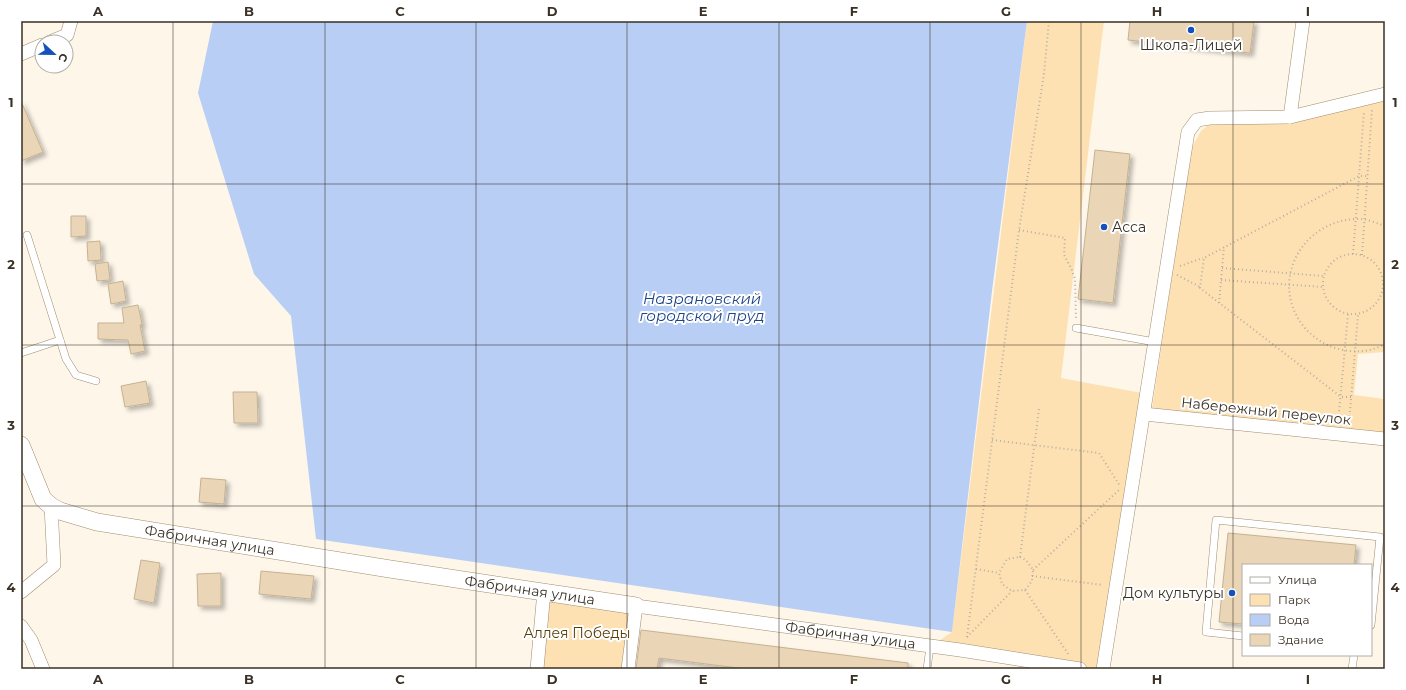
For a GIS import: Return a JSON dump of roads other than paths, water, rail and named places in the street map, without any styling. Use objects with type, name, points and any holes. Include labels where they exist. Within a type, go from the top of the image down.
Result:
[{"type":"street","points":[[67,34],[71,21]]},
{"type":"street","points":[[1290,117],[1303,21]]},
{"type":"street","points":[[21,54],[34,48]]},
{"type":"street","points":[[1103,669],[1188,132],[1197,120],[1210,118],[1290,117],[1374,96]]},
{"type":"street","name":"Набережный переулок","points":[[1144,414],[1385,439]]},
{"type":"street","name":"Фабричная улица","points":[[21,445],[43,499],[60,511],[97,522],[383,568],[636,606],[1079,669]]},
{"type":"street","points":[[21,592],[54,565],[51,506]]},
{"type":"street","points":[[537,669],[544,591]]},
{"type":"street","points":[[628,669],[636,606]]},
{"type":"street","points":[[21,626],[30,640],[43,669]]},
{"type":"lane","points":[[26,235],[66,359],[76,375],[96,380]]},
{"type":"lane","points":[[1076,328],[1155,342]]},
{"type":"lane","points":[[21,353],[60,340]]},
{"type":"lane","points":[[1242,636],[1206,632],[1216,520],[1380,537],[1372,615]]},
{"type":"lane","points":[[927,669],[930,647]]},
{"type":"lane","points":[[1352,669],[1354,656]]},
{"type":"water","name":"Назрановский городской пруд","points":[[213,21],[1027,21],[992,291],[952,632],[316,539],[291,316],[254,274],[198,93]]},
{"type":"place","name":"Школа-Лицей","points":[[1191,30]]},
{"type":"place","name":"Асса","points":[[1104,227]]},
{"type":"place","name":"Дом культуры","points":[[1232,593]]},
{"type":"park label","name":"Аллея Победы","points":[[577,633]]}]
